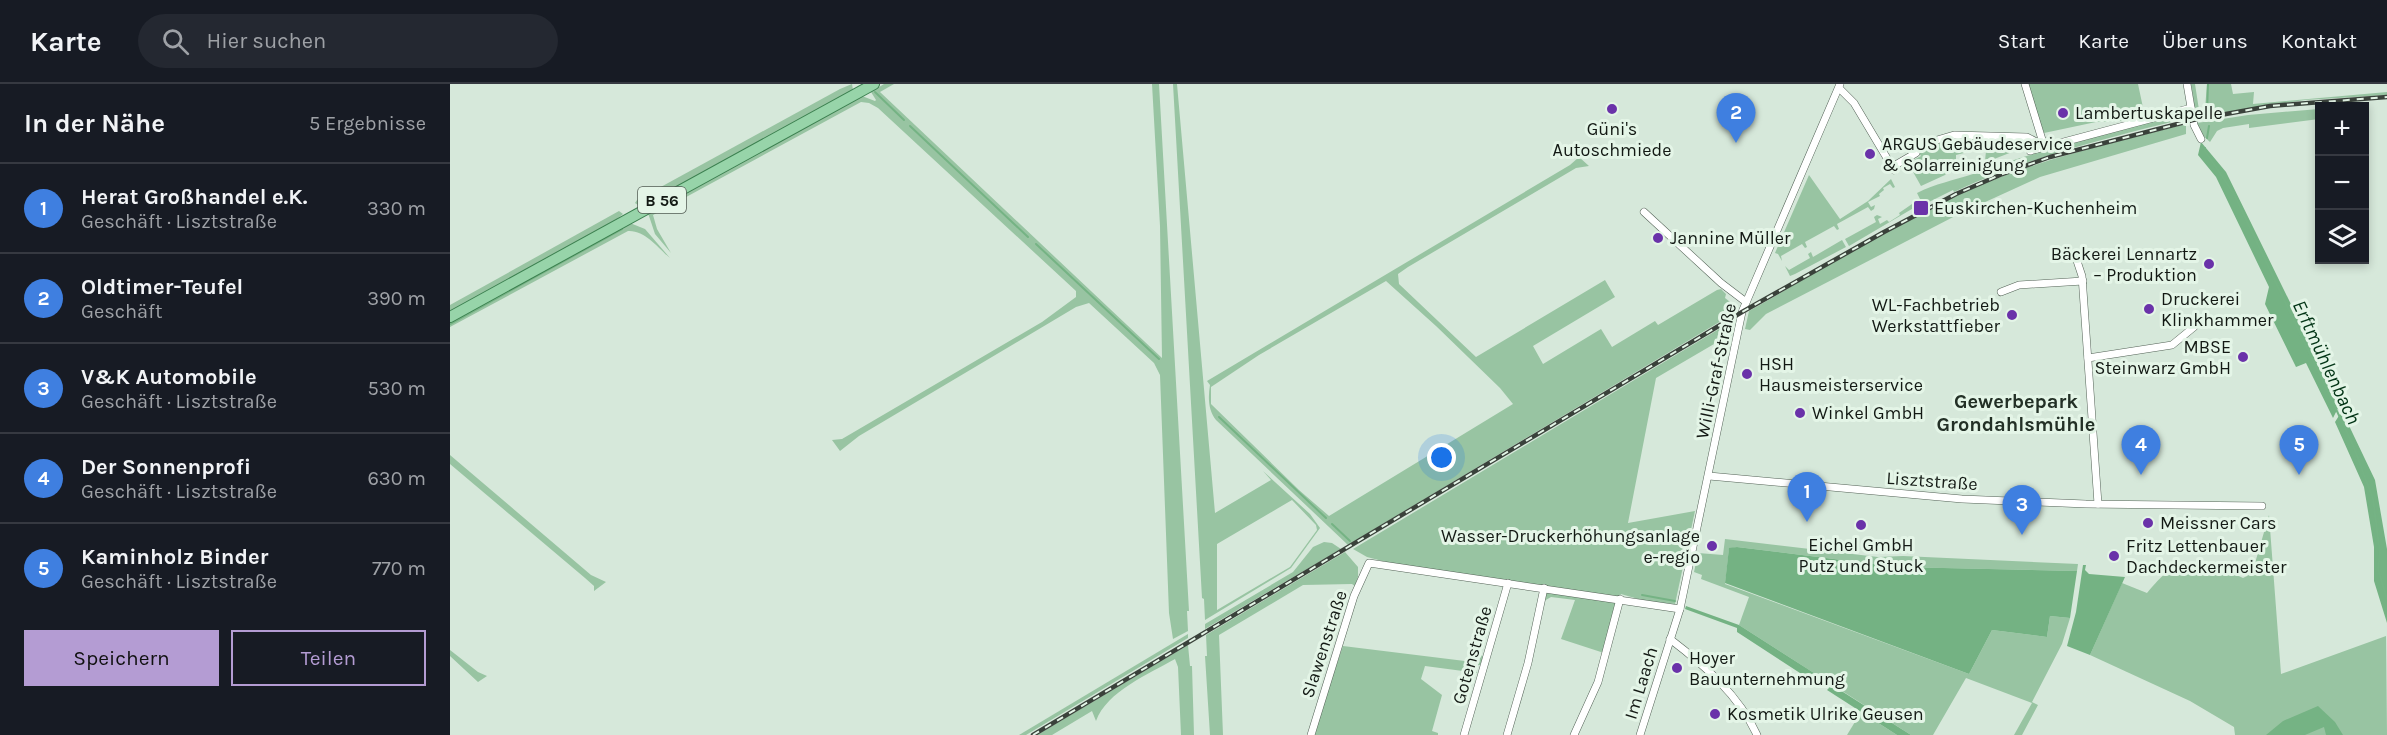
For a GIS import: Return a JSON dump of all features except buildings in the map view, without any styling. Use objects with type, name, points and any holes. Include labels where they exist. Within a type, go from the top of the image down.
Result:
[{"type":"main road","name":"B 56","points":[[450,317],[874,84]]},
{"type":"street","points":[[2025,84],[2044,146]]},
{"type":"street","points":[[2187,84],[2193,126],[2201,139]]},
{"type":"street","name":"Willi-Graf-Straße","points":[[1670,639],[1680,609],[1746,302],[1839,86],[1854,103],[1893,169],[1916,153]]},
{"type":"street","points":[[2030,151],[2191,108]]},
{"type":"street","points":[[1937,140],[1954,135],[2027,136],[2044,146]]},
{"type":"street","points":[[1644,212],[1721,283],[1746,302]]},
{"type":"street","points":[[2076,258],[2082,281],[2098,504]]},
{"type":"street","points":[[2001,292],[2019,285],[2082,281]]},
{"type":"street","points":[[2088,358],[2172,345],[2194,327]]},
{"type":"street","name":"Lisztstraße","points":[[1709,476],[1919,496],[2098,504],[2262,506]]},
{"type":"street","name":"Slawenstraße","points":[[1311,735],[1354,596],[1369,562],[1508,583]]},
{"type":"street","points":[[1508,583],[1680,609]]},
{"type":"street","name":"Gotenstraße","points":[[1464,735],[1508,583]]},
{"type":"street","points":[[1507,735],[1528,663],[1544,588]]},
{"type":"street","points":[[1574,735],[1598,682],[1620,599]]},
{"type":"street","points":[[1670,639],[1716,678],[1745,712],[1758,735]]},
{"type":"street","name":"Im Laach","points":[[1640,735],[1670,639]]},
{"type":"shaded area","points":[[852,84],[853,90],[645,204],[635,203],[637,200]]},
{"type":"shaded area","points":[[884,84],[894,84],[880,92],[1162,358],[1160,226],[1152,84],[1159,84],[1189,611],[1187,611],[1188,631],[1173,639],[1169,613],[1160,375],[1154,363],[1089,303],[1076,307],[859,436],[840,451],[832,440],[842,439],[1042,322],[1076,297],[1076,291],[878,108],[861,102],[653,215],[657,229],[671,253],[655,234],[648,213],[862,96],[875,101],[871,92]]},
{"type":"shaded area","points":[[1173,84],[1177,84],[1215,513],[1271,480],[1263,471],[1310,514],[1320,528],[1291,568],[1205,620],[1204,599],[1202,598]],"holes":[[[1292,500],[1316,525],[1317,530],[1290,567],[1217,610],[1217,544]]]},
{"type":"shaded area","points":[[2027,84],[2138,84],[2145,117],[2096,122],[2044,133]]},
{"type":"shaded area","points":[[2191,84],[2195,84],[2199,110],[2205,109],[2207,84],[2231,84],[2233,94],[2254,92],[2253,104],[2387,92],[2387,95],[2305,100],[2197,117]]},
{"type":"shaded area","points":[[2315,109],[2315,120],[2249,128],[2249,124],[2223,128],[2217,131],[2210,142],[2201,134],[2197,123],[2248,115]]},
{"type":"shaded area","points":[[2178,114],[2187,118],[2039,158],[1954,192],[1953,190],[1923,205],[1917,193],[2049,149]]},
{"type":"shaded area","points":[[2186,124],[2186,134],[2040,177],[1959,214],[1766,314],[1750,330],[1745,329],[1749,311],[1892,228],[1951,198],[2031,166]]},
{"type":"shaded area","points":[[1935,136],[1937,143],[1954,138],[1985,139],[1987,148],[2002,147],[2001,139],[2028,140],[2030,145],[1989,161],[1985,161],[1986,151],[1983,146],[1970,146],[1964,153],[1956,155],[1956,163],[1945,175],[1921,186],[1908,163],[1921,156],[1915,147]]},
{"type":"shaded area","points":[[2201,142],[2226,172],[2340,404],[2333,418],[2306,363],[2296,367],[2265,304],[2269,287],[2216,177],[2198,155]]},
{"type":"shaded area","points":[[1579,157],[1589,166],[1576,168],[1408,267],[1398,274],[1399,284],[1476,357],[1605,280],[1615,297],[1533,346],[1543,364],[1601,329],[1612,347],[1655,321],[1658,325],[1717,290],[1721,289],[1726,294],[1725,298],[1734,305],[1736,312],[1348,545],[1216,420],[1210,408],[1210,385],[1207,381],[1570,165]],"holes":[[[1386,281],[1500,388],[1513,404],[1329,516],[1211,404],[1211,387],[1259,355]]]},
{"type":"shaded area","points":[[1809,175],[1840,219],[1868,201],[1891,179],[1895,187],[1893,188],[1890,184],[1883,188],[1880,196],[1868,202],[1871,207],[1875,205],[1871,211],[1868,207],[1837,224],[1839,229],[1837,230],[1834,226],[1805,242],[1807,247],[1805,248],[1802,244],[1781,256],[1782,261],[1775,253]]},
{"type":"shaded area","points":[[1912,204],[1913,207],[1917,206],[1849,246],[1845,239],[1876,222],[1874,217],[1877,215],[1882,217],[1878,219],[1880,224],[1887,220],[1889,222]]},
{"type":"shaded area","points":[[619,211],[623,214],[617,219],[450,311],[450,305]]},
{"type":"shaded area","points":[[630,223],[645,229],[670,258],[646,236],[628,231],[450,327],[450,322],[467,312]]},
{"type":"shaded area","points":[[1842,240],[1846,247],[1790,276],[1785,266],[1789,270],[1810,258],[1808,254],[1811,252],[1813,257]]},
{"type":"shaded area","points":[[1734,320],[1731,337],[1726,337],[1656,378],[1628,523],[1695,511],[1675,604],[1645,601],[1621,594],[1620,597],[1390,563],[1367,557],[1353,549]]},
{"type":"shaded area","points":[[2342,411],[2375,480],[2387,549],[2387,623],[2374,581],[2374,547],[2364,487],[2335,422]]},
{"type":"shaded area","points":[[450,455],[591,575],[606,582],[594,591],[594,586],[585,578],[450,464]]},
{"type":"shaded area","points":[[2269,515],[2281,674],[2386,636],[2387,735],[2235,735],[2234,727],[2190,701],[2090,655],[2122,583],[2147,593],[2170,570],[2187,564],[2220,569],[2243,578],[2247,576],[2250,568],[2253,570]]},
{"type":"shaded area","points":[[1725,539],[1878,557],[1903,556],[2078,564],[2077,571],[1898,567],[1737,547],[1729,549],[1725,584],[1969,674],[1992,630],[2047,637],[2050,616],[2070,618],[2062,644],[2032,702],[2038,705],[2022,735],[2014,735],[2032,703],[1966,678],[1933,735],[1911,735],[1739,625],[1749,597],[1701,579],[1702,575],[1694,572],[1698,553],[1723,555]]},
{"type":"shaded area","points":[[1324,542],[1332,543],[1341,549],[1205,629],[1205,624],[1293,572],[1313,547]]},
{"type":"shaded area","points":[[1737,547],[1898,567],[2077,571],[2070,618],[2050,616],[2047,637],[1992,630],[1969,674],[1725,583],[1729,548]]},
{"type":"shaded area","points":[[1345,552],[1358,567],[1355,586],[1352,584],[1303,585],[1219,635],[1223,735],[1210,735],[1205,656],[1207,656],[1206,635]]},
{"type":"shaded area","points":[[2083,565],[2086,565],[2085,570],[2089,574],[2125,577],[2090,655],[2067,646],[2076,612]]},
{"type":"shaded area","points":[[1549,591],[1614,602],[1616,605],[1604,653],[1561,639],[1575,600],[1551,597],[1544,601]]},
{"type":"shaded area","points":[[1686,606],[1739,625],[1825,680],[1820,686],[1737,632],[1737,628],[1685,609]]},
{"type":"shaded area","points":[[1188,634],[1188,638],[1026,735],[1019,735]]},
{"type":"shaded area","points":[[1188,645],[1190,666],[1192,666],[1194,735],[1181,735],[1178,667],[1175,659],[1119,692],[1101,710],[1096,721],[1092,711],[1052,735],[1037,735]]},
{"type":"shaded area","points":[[1343,646],[1473,662],[1482,655],[1483,658],[1480,665],[1469,666],[1478,673],[1425,666],[1421,679],[1442,695],[1432,731],[1438,735],[1315,735],[1314,731]]},
{"type":"shaded area","points":[[450,650],[478,672],[487,676],[478,682],[450,656]]},
{"type":"shaded area","points":[[1832,685],[1911,735],[1897,735],[1827,690]]},
{"type":"shaded area","points":[[2318,706],[2335,722],[2343,735],[2326,735],[2324,727],[2305,735],[2266,735],[2283,721]]},
{"type":"shaded area","points":[[1861,712],[1897,735],[1847,735]]},
{"type":"waterway","name":"Erftmühlenbach","points":[[2207,113],[2208,84]]},
{"type":"waterway","points":[[875,92],[904,120]]},
{"type":"waterway","points":[[910,126],[1028,237]]},
{"type":"waterway","name":"Erftmühlenbach","points":[[2207,138],[2209,126]]},
{"type":"waterway","name":"Erftmühlenbach","points":[[2205,148],[2234,194],[2353,445],[2373,499],[2380,553],[2378,569],[2387,599]]},
{"type":"waterway","points":[[450,324],[622,229]]},
{"type":"waterway","points":[[1036,244],[1159,359]]},
{"type":"waterway","points":[[1219,417],[1326,518]]},
{"type":"waterway","points":[[1332,524],[1350,541]]},
{"type":"waterway","points":[[1642,595],[1675,601]]},
{"type":"waterway","points":[[1755,638],[1903,735]]},
{"type":"railway","points":[[1033,735],[1742,312],[1956,194],[2050,157],[2193,120],[2270,106],[2387,97]]},
{"type":"place","name":"Güni's Autoschmiede","points":[[1612,109]]},
{"type":"place","name":"Lambertuskapelle","points":[[2063,113]]},
{"type":"place","name":"Oldtimer-Teufel","points":[[1736,143]]},
{"type":"place","name":"ARGUS Gebäudeservice & Solarreinigung","points":[[1870,154]]},
{"type":"place","name":"Euskirchen-Kuchenheim","points":[[1921,208]]},
{"type":"place","name":"Jannine Müller","points":[[1658,238]]},
{"type":"place","name":"Bäckerei Lennartz – Produktion","points":[[2209,264]]},
{"type":"place","name":"Druckerei Klinkhammer","points":[[2149,309]]},
{"type":"place","name":"WL-Fachbetrieb Werkstattfieber","points":[[2012,315]]},
{"type":"place","name":"MBSE Steinwarz GmbH","points":[[2243,357]]},
{"type":"place","name":"HSH Hausmeisterservice","points":[[1747,374]]},
{"type":"place","name":"Winkel GmbH","points":[[1800,413]]},
{"type":"place","name":"Der Sonnenprofi","points":[[2141,475]]},
{"type":"place","name":"Kaminholz Binder","points":[[2299,475]]},
{"type":"place","name":"Herat Großhandel e.K.","points":[[1807,522]]},
{"type":"place","name":"Meissner Cars","points":[[2148,523]]},
{"type":"place","name":"Eichel GmbH Putz und Stuck","points":[[1861,525]]},
{"type":"place","name":"V&K Automobile","points":[[2022,535]]},
{"type":"place","name":"Wasser-Druckerhöhungsanlage e-regio","points":[[1712,546]]},
{"type":"place","name":"Fritz Lettenbauer Dachdeckermeister","points":[[2114,556]]},
{"type":"place","name":"Hoyer Bauunternehmung","points":[[1677,668]]},
{"type":"place","name":"Kosmetik Ulrike Geusen","points":[[1715,714]]},
{"type":"district","name":"Gewerbepark Grondahlsmühle","points":[[2016,412]]}]
